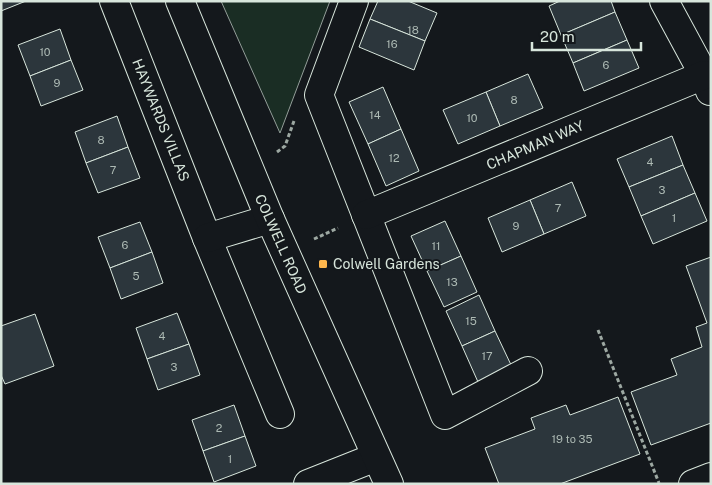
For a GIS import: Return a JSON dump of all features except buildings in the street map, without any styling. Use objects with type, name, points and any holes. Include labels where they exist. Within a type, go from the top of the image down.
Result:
[{"type":"street","name":"HAYWARDS VILLAS","points":[[114,1],[207,238],[280,414]]},
{"type":"street","name":"COLWELL ROAD","points":[[180,1],[285,253],[389,484]]},
{"type":"street","points":[[354,1],[319,96],[445,415],[528,371]]},
{"type":"street","points":[[664,1],[707,83]]},
{"type":"street","name":"CHAPMAN WAY","points":[[366,216],[707,83]]},
{"type":"street","points":[[207,238],[270,218]]},
{"type":"street","points":[[308,484],[376,457]]},
{"type":"street","points":[[693,484],[711,477]]},
{"type":"path","points":[[285,253],[366,216]]},
{"type":"path","points":[[598,330],[660,484]]},
{"type":"green space","points":[[221,1],[330,1],[280,133]]},
{"type":"place","name":"Colwell Gardens","points":[[323,264]]}]
